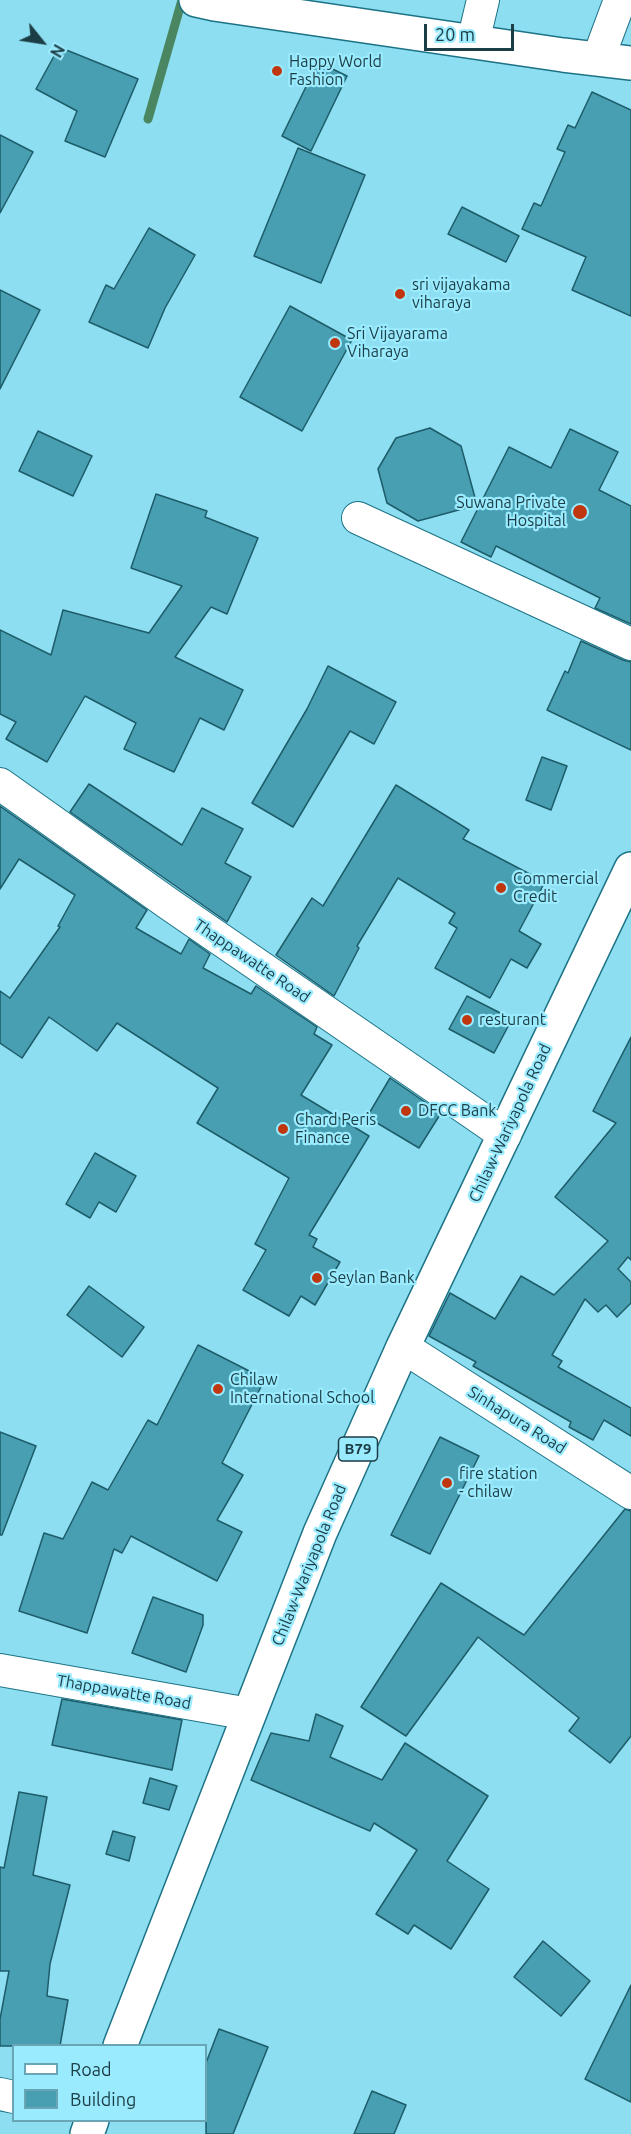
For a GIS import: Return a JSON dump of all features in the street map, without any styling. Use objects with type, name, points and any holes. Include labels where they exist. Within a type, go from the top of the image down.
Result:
[{"type":"main road","points":[[205,2],[631,63]]},
{"type":"main road","name":"Chilaw-Wariyapola Road","points":[[121,2044],[320,1533],[403,1347],[631,869]]},
{"type":"street","points":[[473,42],[483,0]]},
{"type":"street","points":[[598,59],[620,0]]},
{"type":"street","points":[[358,518],[631,644]]},
{"type":"street","name":"Thappawatte Road","points":[[0,784],[169,904],[505,1135]]},
{"type":"street","name":"Sinhapura Road","points":[[403,1347],[631,1492]]},
{"type":"street","name":"Thappawatte Road","points":[[0,1670],[249,1714]]},
{"type":"building","points":[[59,47],[138,79],[105,157],[65,141],[77,111],[36,89]]},
{"type":"building","points":[[318,62],[347,76],[311,151],[282,136]]},
{"type":"building","points":[[592,92],[631,110],[631,316],[572,290],[586,257],[522,229],[534,203],[541,206],[565,152],[557,149],[568,125],[575,128]]},
{"type":"building","points":[[0,135],[33,152],[0,213]]},
{"type":"building","points":[[298,148],[365,175],[321,283],[254,256]]},
{"type":"building","points":[[462,207],[519,236],[506,262],[448,234]]},
{"type":"building","points":[[149,228],[195,255],[165,308],[148,348],[89,322],[106,285],[114,289]]},
{"type":"building","points":[[0,290],[40,310],[0,389]]},
{"type":"building","points":[[290,306],[352,340],[302,431],[240,397]]},
{"type":"building","points":[[430,428],[461,446],[477,505],[418,521],[387,503],[378,469],[396,438]]},
{"type":"building","name":"Suwana Private Hospital","points":[[570,429],[618,452],[599,490],[631,506],[631,624],[595,608],[600,598],[496,546],[491,557],[461,542],[509,447],[551,468]]},
{"type":"building","points":[[38,431],[92,456],[73,496],[19,471]]},
{"type":"building","points":[[156,494],[207,511],[205,517],[258,538],[227,614],[211,607],[175,657],[243,690],[224,730],[200,718],[174,772],[124,749],[136,723],[85,696],[47,762],[6,739],[16,722],[0,714],[0,630],[51,655],[63,610],[149,633],[182,586],[131,568]]},
{"type":"building","points":[[581,641],[631,662],[631,750],[547,710],[565,671],[568,673]]},
{"type":"building","points":[[328,666],[396,702],[374,744],[350,731],[293,827],[252,803],[307,709]]},
{"type":"building","points":[[542,757],[567,766],[551,810],[526,800]]},
{"type":"building","points":[[89,784],[182,845],[202,808],[243,829],[225,863],[251,877],[227,922],[70,812]]},
{"type":"building","points":[[396,785],[469,830],[463,839],[545,882],[519,931],[541,944],[527,968],[511,959],[490,998],[435,968],[457,928],[449,923],[455,913],[398,878],[357,946],[359,948],[334,996],[276,955],[312,898],[323,906]]},
{"type":"building","points":[[0,806],[147,910],[136,928],[181,954],[189,939],[210,954],[203,968],[251,994],[256,986],[317,1027],[314,1034],[332,1045],[301,1095],[369,1136],[309,1235],[317,1239],[313,1247],[340,1262],[315,1305],[301,1296],[289,1316],[243,1290],[266,1250],[255,1244],[289,1178],[197,1123],[218,1088],[117,1023],[97,1051],[49,1017],[22,1058],[0,1043],[0,991],[10,998],[60,927],[58,926],[75,895],[19,859],[0,889]]},
{"type":"building","points":[[467,996],[512,1019],[494,1053],[449,1029]]},
{"type":"building","points":[[631,1037],[631,1260],[628,1257],[618,1269],[631,1282],[631,1303],[617,1317],[606,1305],[598,1312],[585,1299],[552,1355],[562,1361],[558,1367],[631,1408],[631,1436],[604,1420],[593,1440],[569,1427],[571,1422],[473,1366],[476,1362],[429,1336],[450,1293],[495,1319],[521,1276],[554,1295],[608,1241],[555,1197],[616,1123],[593,1111]]},
{"type":"building","name":"DFCC Bank","points":[[390,1078],[441,1113],[419,1148],[367,1117]]},
{"type":"building","points":[[95,1153],[136,1176],[116,1212],[99,1202],[90,1218],[66,1204]]},
{"type":"building","points":[[89,1286],[144,1327],[122,1357],[67,1315]]},
{"type":"building","points":[[198,1345],[265,1379],[222,1463],[243,1475],[217,1520],[242,1532],[217,1581],[131,1536],[122,1553],[114,1549],[87,1633],[19,1611],[44,1533],[63,1539],[92,1482],[108,1490],[148,1420],[157,1425]]},
{"type":"building","points":[[0,1432],[36,1446],[2,1535],[0,1535]]},
{"type":"building","points":[[440,1437],[479,1456],[430,1554],[391,1535]]},
{"type":"building","points":[[625,1509],[631,1511],[631,1736],[610,1763],[569,1731],[579,1718],[478,1637],[406,1736],[361,1707],[441,1583],[524,1635]]},
{"type":"building","points":[[153,1597],[203,1615],[203,1625],[186,1672],[132,1653]]},
{"type":"building","points":[[62,1699],[182,1720],[172,1770],[52,1745]]},
{"type":"building","points":[[316,1714],[343,1726],[330,1757],[382,1780],[405,1743],[488,1796],[447,1861],[489,1889],[451,1949],[414,1925],[408,1934],[376,1914],[417,1850],[374,1823],[370,1831],[251,1780],[271,1733],[309,1741]]},
{"type":"building","points":[[150,1778],[177,1786],[169,1810],[143,1803]]},
{"type":"building","points":[[19,1792],[47,1797],[33,1875],[70,1885],[50,1964],[47,1996],[68,2000],[60,2044],[0,2046],[0,2019],[9,1971],[0,1971],[0,1867],[4,1868]]},
{"type":"building","points":[[113,1831],[135,1837],[129,1861],[106,1854]]},
{"type":"building","points":[[543,1941],[590,1981],[561,2016],[514,1977]]},
{"type":"building","points":[[631,1985],[631,2102],[585,2079]]},
{"type":"building","points":[[219,2029],[268,2047],[233,2134],[206,2134],[207,2060]]},
{"type":"building","points":[[372,2091],[406,2105],[394,2134],[354,2134]]},
{"type":"waterway","points":[[148,119],[182,0]]},
{"type":"place","name":"Happy World Fashion","points":[[277,71]]},
{"type":"place","name":"sri vijayakama viharaya","points":[[400,294]]},
{"type":"place","name":"Sri Vijayarama Viharaya","points":[[335,343]]},
{"type":"place","name":"Suwana Private Hospital","points":[[580,512]]},
{"type":"place","name":"Commercial Credit","points":[[501,888]]},
{"type":"place","name":"resturant","points":[[467,1020]]},
{"type":"place","name":"DFCC Bank","points":[[406,1111]]},
{"type":"place","name":"Chard Peris Finance","points":[[283,1129]]},
{"type":"place","name":"Seylan Bank","points":[[317,1278]]},
{"type":"place","name":"Chilaw International School","points":[[218,1389]]},
{"type":"place","name":"fire station - chilaw","points":[[447,1483]]}]
